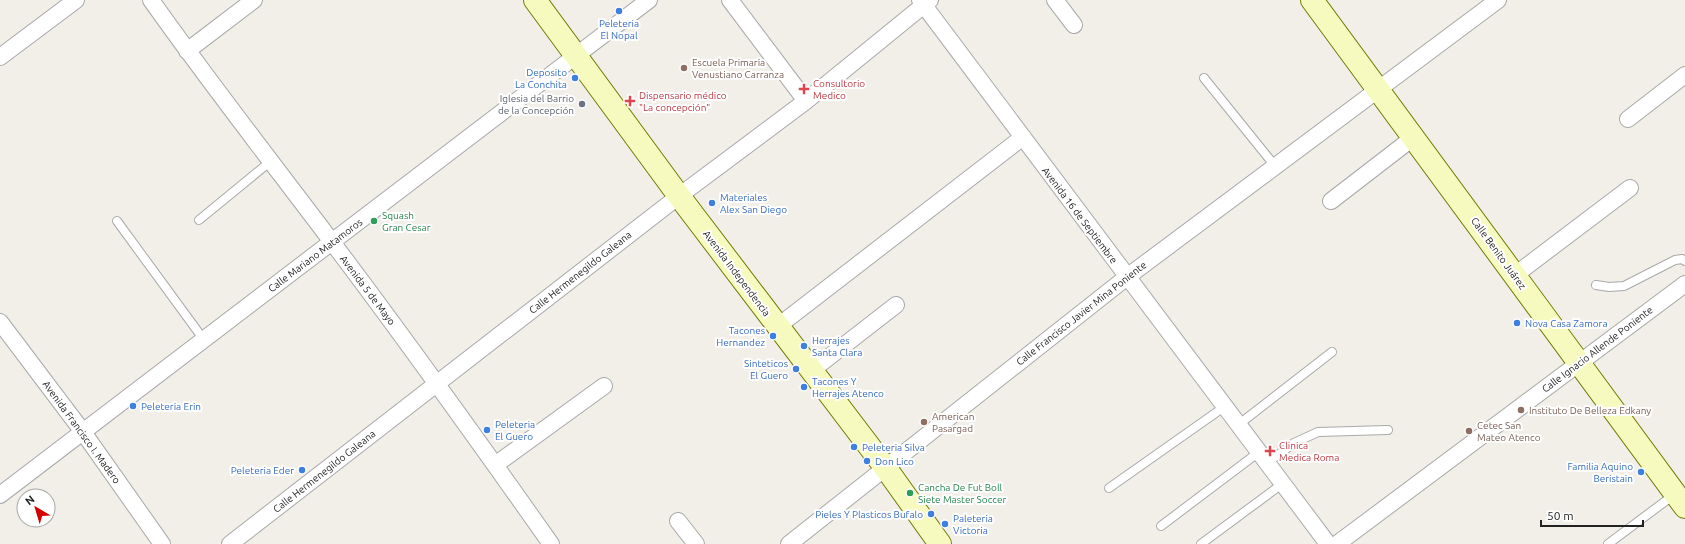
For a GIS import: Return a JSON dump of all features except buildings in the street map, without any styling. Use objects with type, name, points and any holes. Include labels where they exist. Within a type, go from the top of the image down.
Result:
[{"type":"main road","name":"Avenida Independencia","points":[[535,0],[679,196],[885,467],[940,544]]},
{"type":"main road","name":"Calle Benito Juárez","points":[[1312,0],[1682,502]]},
{"type":"street","points":[[0,57],[76,0]]},
{"type":"street","name":"Avenida 5 de Mayo","points":[[151,0],[187,51],[332,242],[436,383],[551,544]]},
{"type":"street","points":[[187,51],[254,0]]},
{"type":"street","name":"Calle Mariano Matamoros","points":[[0,496],[649,0]]},
{"type":"street","points":[[730,0],[806,101]]},
{"type":"street","points":[[1055,0],[1074,25]]},
{"type":"street","name":"Calle Francisco Javier Mina Poniente","points":[[789,544],[1127,277],[1498,0]]},
{"type":"street","name":"Calle Hermenegildo Galeana","points":[[230,544],[679,196],[806,101],[925,2]]},
{"type":"street","name":"Avenida 16 de Septiembre","points":[[925,2],[1127,277],[1328,544]]},
{"type":"street","points":[[1628,118],[1685,75]]},
{"type":"street","points":[[778,327],[1023,137]]},
{"type":"street","points":[[1331,200],[1414,137]]},
{"type":"street","points":[[1515,275],[1630,188]]},
{"type":"street","name":"Calle Ignacio Allende Poniente","points":[[1337,544],[1685,284]]},
{"type":"street","points":[[811,371],[896,305]]},
{"type":"street","name":"Avenida Francisco I. Madero","points":[[0,322],[83,432],[162,544]]},
{"type":"street","points":[[495,465],[604,386]]},
{"type":"street","points":[[678,520],[696,544]]},
{"type":"lane","points":[[1204,78],[1275,166]]},
{"type":"lane","points":[[199,220],[271,161]]},
{"type":"lane","points":[[117,221],[204,340]]},
{"type":"lane","points":[[1596,285],[1616,287],[1624,286],[1675,260],[1682,259],[1685,261]]},
{"type":"lane","points":[[1238,425],[1332,352]]},
{"type":"lane","points":[[1109,488],[1224,406]]},
{"type":"lane","points":[[1160,526],[1263,458],[1318,432],[1388,430]]},
{"type":"lane","points":[[1202,544],[1282,484]]},
{"type":"lane","points":[[1608,544],[1682,502]]},
{"type":"place","name":"Peleteria El Nopal","points":[[619,11]]},
{"type":"place","name":"Escuela Primaria Venustiano Carranza","points":[[684,68]]},
{"type":"place","name":"Deposito La Conchita","points":[[575,78]]},
{"type":"place","name":"Consultorio Medico","points":[[804,89]]},
{"type":"place","name":"Dispensario médico \"La concepción\"","points":[[630,101]]},
{"type":"place","name":"Iglesia del Barrio de la Concepción","points":[[582,104]]},
{"type":"place","name":"Materiales Alex San Diego","points":[[712,203]]},
{"type":"place","name":"Squash Gran Cesar","points":[[374,221]]},
{"type":"place","name":"Nova Casa Zamora","points":[[1517,323]]},
{"type":"place","name":"Tacones Hernandez","points":[[773,336]]},
{"type":"place","name":"Herrajes Santa Clara","points":[[804,346]]},
{"type":"place","name":"Sinteticos El Guero","points":[[796,369]]},
{"type":"place","name":"Tacones Y Herrajes Atenco","points":[[804,387]]},
{"type":"place","name":"Peleteria Erin","points":[[133,406]]},
{"type":"place","name":"Instituto De Belleza Edkany","points":[[1521,410]]},
{"type":"place","name":"American Pasargad","points":[[924,422]]},
{"type":"place","name":"Peleteria El Guero","points":[[487,430]]},
{"type":"place","name":"Cetec San Mateo Atenco","points":[[1469,431]]},
{"type":"place","name":"Peleteria Silva","points":[[854,447]]},
{"type":"place","name":"Clinica Medica Roma","points":[[1270,451]]},
{"type":"place","name":"Don Lico","points":[[867,461]]},
{"type":"place","name":"Peleteria Eder","points":[[302,470]]},
{"type":"place","name":"Familia Aquino Beristain","points":[[1641,472]]},
{"type":"place","name":"Cancha De Fut Boll Siete Master Soccer","points":[[910,493]]},
{"type":"place","name":"Pieles Y Plasticos Bufalo","points":[[931,514]]},
{"type":"place","name":"Paleteria Victoria","points":[[945,524]]}]
